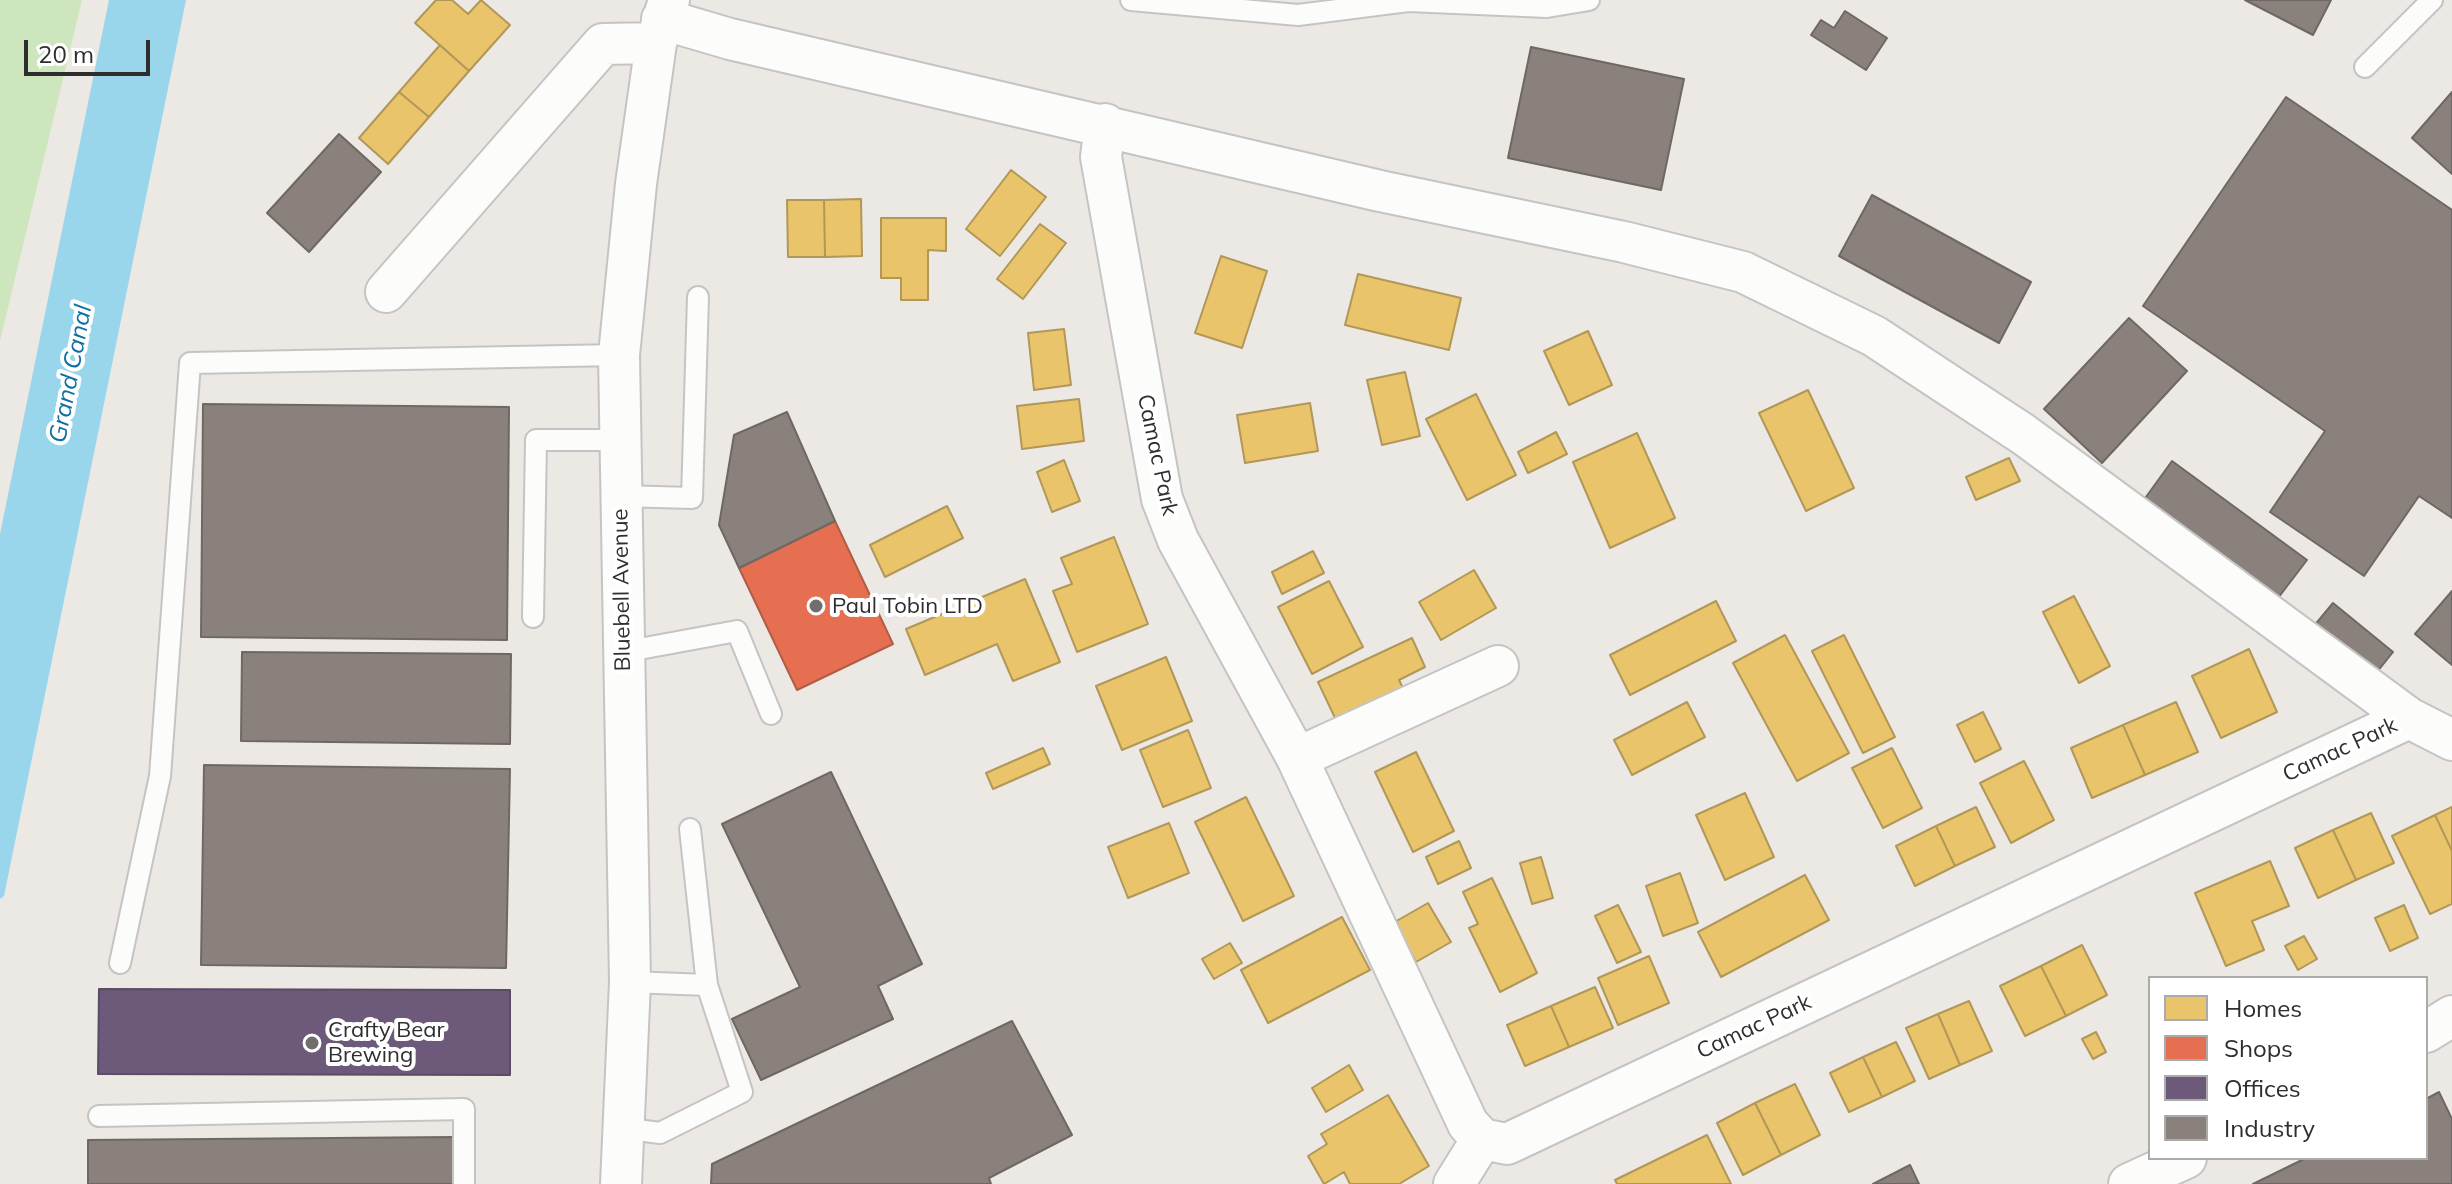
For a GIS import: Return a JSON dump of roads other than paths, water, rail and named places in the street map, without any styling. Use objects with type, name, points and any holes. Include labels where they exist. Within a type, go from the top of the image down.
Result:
[{"type":"street","points":[[386,292],[603,44],[663,21],[1380,191],[1624,242],[1743,272],[1874,336],[2023,434],[2409,718],[2452,740]]},
{"type":"street","name":"Bluebell Avenue","points":[[621,1184],[630,982],[619,355],[636,184],[663,21]]},
{"type":"street","name":"Camac Park","points":[[1105,124],[1101,157],[1162,499],[1178,540],[1297,758],[1468,1124],[1482,1139],[1507,1144],[2409,718]]},
{"type":"street","points":[[1297,758],[1498,666]]},
{"type":"street","points":[[2428,1031],[2452,1016]]},
{"type":"street","points":[[1454,1184],[1482,1139]]},
{"type":"street","points":[[2129,1184],[2182,1160]]},
{"type":"lane","points":[[1131,0],[1298,15],[1408,1],[1547,3],[1589,0]]},
{"type":"lane","points":[[2365,67],[2432,0]]},
{"type":"lane","points":[[620,496],[692,498],[698,297]]},
{"type":"lane","points":[[120,963],[160,776],[190,363],[619,355]]},
{"type":"lane","points":[[533,617],[536,440],[621,440]]},
{"type":"lane","points":[[623,652],[737,631],[771,714]]},
{"type":"lane","points":[[622,1128],[660,1133],[742,1092],[707,985],[690,829]]},
{"type":"lane","points":[[630,982],[707,985]]},
{"type":"lane","points":[[99,1116],[464,1109],[464,1184]]},
{"type":"water","name":"Grand Canal","points":[[109,0],[186,0],[4,896],[0,899],[0,534]]},
{"type":"place","name":"Paul Tobin LTD","points":[[816,606]]},
{"type":"place","name":"Crafty Bear Brewing","points":[[312,1043]]}]
